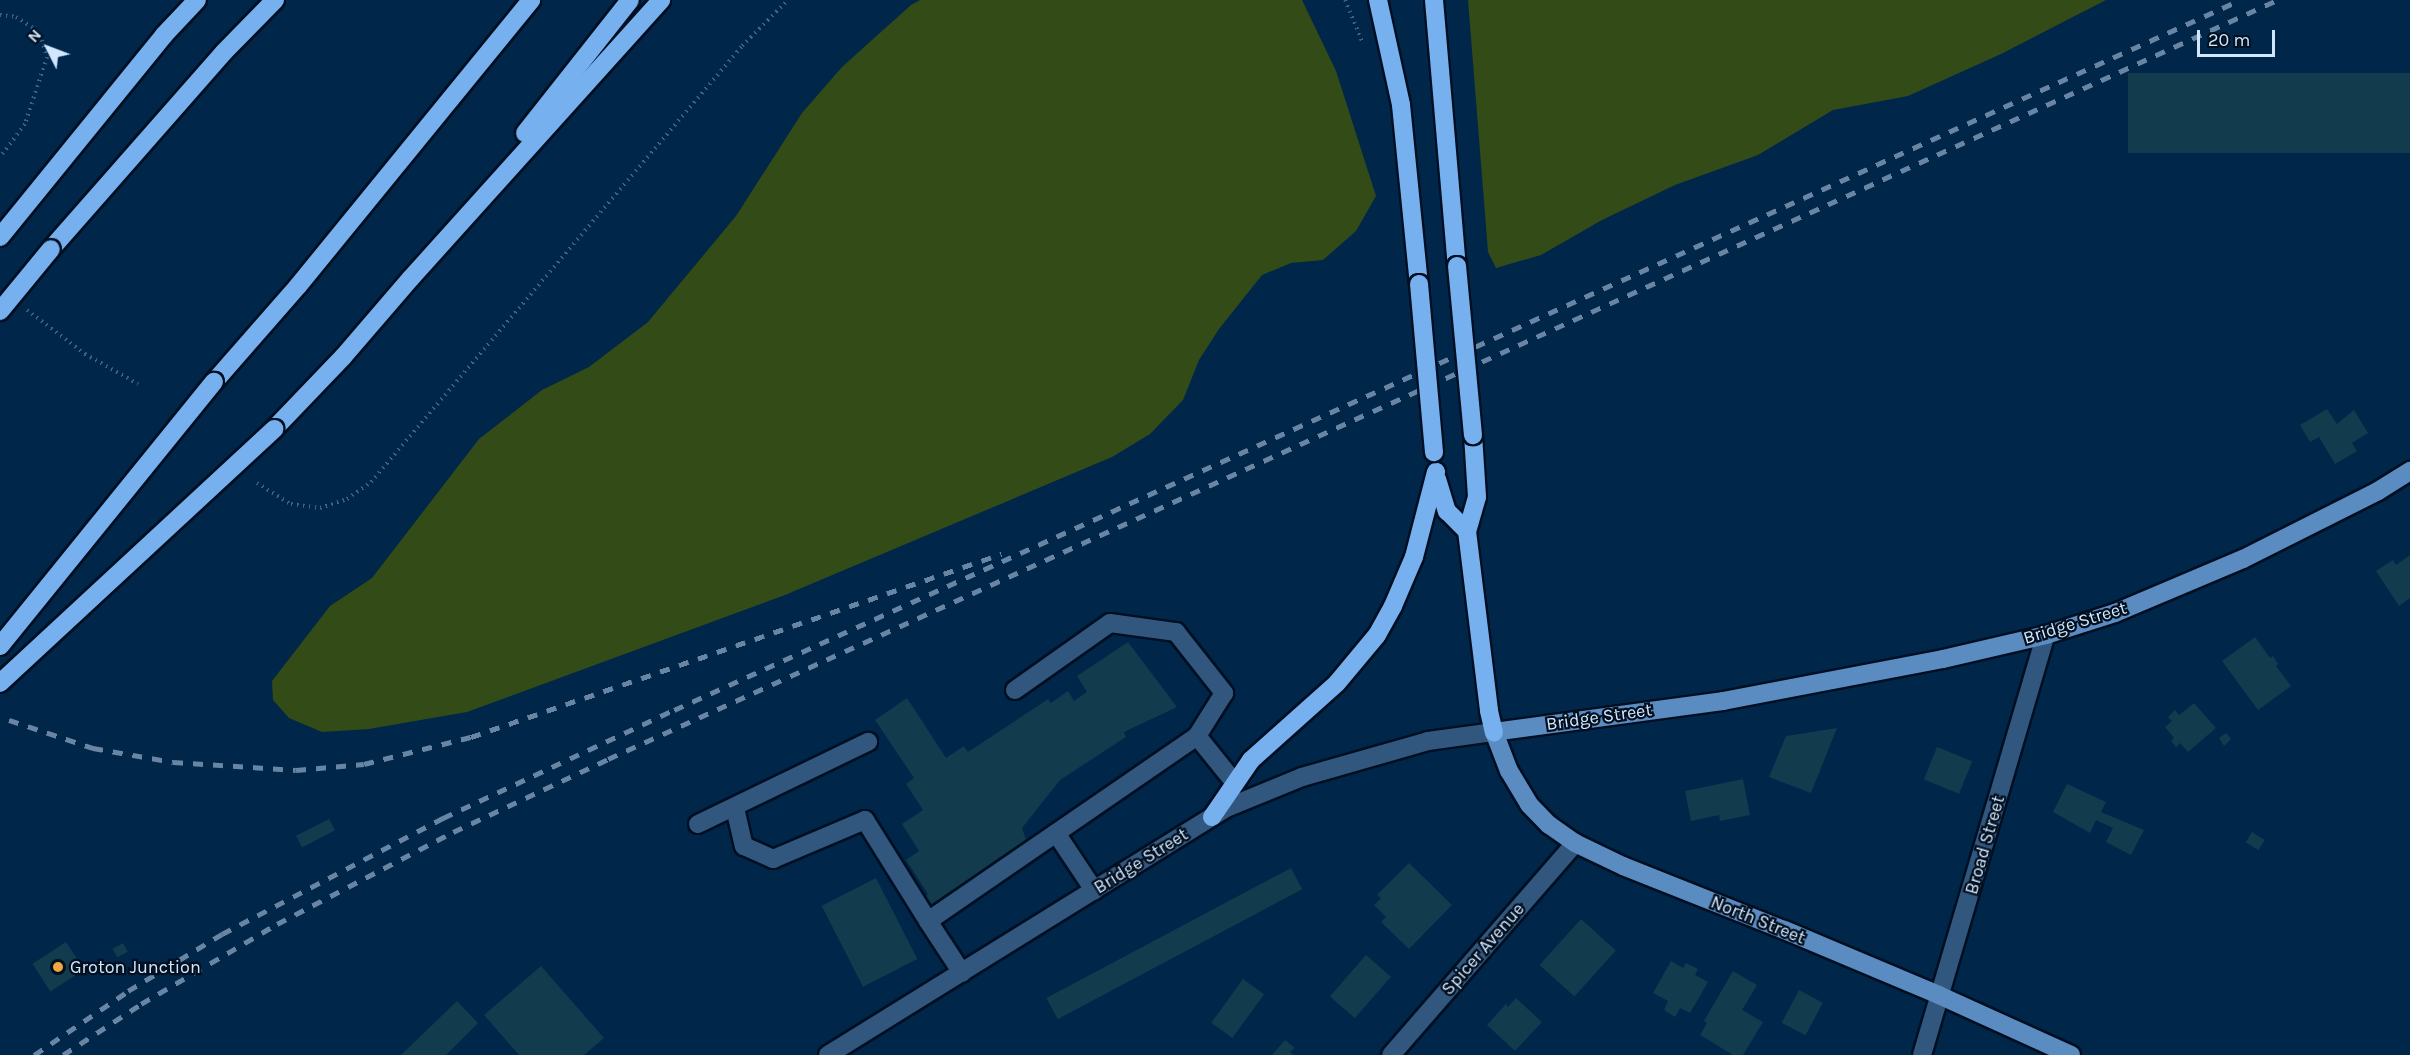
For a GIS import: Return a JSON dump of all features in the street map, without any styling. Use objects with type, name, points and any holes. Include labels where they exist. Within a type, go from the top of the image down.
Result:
[{"type":"highway","points":[[0,311],[51,249],[224,52],[275,0]]},
{"type":"highway","points":[[0,646],[214,382],[298,286],[531,0]]},
{"type":"highway","points":[[411,278],[630,0]]},
{"type":"highway","points":[[0,682],[274,429],[343,357],[661,0]]},
{"type":"highway","points":[[1378,0],[1394,68],[1403,121],[1436,472],[1444,505],[1467,531]]},
{"type":"highway","points":[[1434,0],[1477,497],[1467,531],[1489,711],[1494,732]]},
{"type":"highway","points":[[0,237],[164,35],[195,1]]},
{"type":"highway","points":[[1212,817],[1234,782],[1264,747],[1337,683],[1377,635],[1393,606],[1414,557],[1436,472]]},
{"type":"main road","name":"Bridge Street","points":[[1494,732],[1723,701],[1943,659],[2046,635],[2115,613],[2243,559],[2379,491],[2410,471]]},
{"type":"main road","name":"North Street","points":[[1494,732],[1509,771],[1529,804],[1549,825],[1575,843],[1633,870],[1939,995],[2071,1055]]},
{"type":"street","points":[[928,921],[1197,736],[1224,693],[1176,632],[1110,623],[1015,690]]},
{"type":"street","name":"Broad Street","points":[[1922,1055],[2046,635]]},
{"type":"street","name":"Bridge Street","points":[[828,1055],[1212,817],[1302,777],[1428,741],[1494,732]]},
{"type":"street","points":[[1197,736],[1234,782]]},
{"type":"street","points":[[698,824],[868,742]]},
{"type":"street","points":[[735,808],[744,846],[773,859],[865,820],[962,973]]},
{"type":"street","points":[[1056,833],[1094,890]]},
{"type":"street","name":"Spicer Avenue","points":[[1391,1055],[1575,843]]},
{"type":"path","points":[[257,483],[291,504],[320,508],[346,500],[372,482],[742,46],[788,0]]},
{"type":"path","points":[[0,15],[16,18],[32,27],[46,48],[47,57],[25,124],[0,157]]},
{"type":"path","points":[[27,309],[85,354],[138,384]]},
{"type":"green space","points":[[920,0],[1302,0],[1336,71],[1376,196],[1356,231],[1323,260],[1291,263],[1262,275],[1219,329],[1199,360],[1183,400],[1150,434],[1112,457],[785,595],[467,712],[369,729],[322,732],[289,718],[273,700],[272,681],[330,606],[372,578],[479,439],[542,390],[589,367],[648,322],[736,216],[802,113],[842,67],[911,5]]},
{"type":"green space","points":[[1468,0],[2106,0],[2001,54],[1908,96],[1833,110],[1758,155],[1675,185],[1602,220],[1541,255],[1496,268],[1488,252]]},
{"type":"building","points":[[2128,73],[2410,73],[2410,153],[2128,153]]},
{"type":"building","points":[[2327,409],[2337,424],[2354,410],[2368,433],[2352,443],[2357,451],[2335,464],[2319,437],[2310,442],[2300,425]]},
{"type":"building","points":[[2410,555],[2410,598],[2399,606],[2376,571],[2393,560],[2396,565]]},
{"type":"building","points":[[2255,637],[2270,658],[2273,656],[2278,664],[2276,666],[2291,686],[2258,710],[2222,661]]},
{"type":"building","points":[[1128,642],[1177,707],[1124,732],[1126,737],[1060,780],[1022,828],[1027,843],[930,905],[925,897],[928,894],[906,860],[919,851],[902,824],[923,810],[906,784],[914,778],[875,720],[907,698],[946,758],[964,746],[968,752],[1048,699],[1051,703],[1068,691],[1074,701],[1087,692],[1077,676]]},
{"type":"building","points":[[2194,703],[2216,728],[2188,752],[2180,743],[2176,747],[2171,741],[2174,738],[2165,727],[2172,721],[2168,717],[2175,710],[2179,715]]},
{"type":"building","points":[[1837,728],[1811,793],[1769,777],[1786,736]]},
{"type":"building","points":[[2226,733],[2231,739],[2224,746],[2219,738]]},
{"type":"building","points":[[1937,747],[1972,761],[1959,794],[1924,779]]},
{"type":"building","points":[[1743,779],[1750,815],[1720,821],[1719,815],[1691,821],[1685,791]]},
{"type":"building","points":[[2067,784],[2106,802],[2101,812],[2144,830],[2131,855],[2106,842],[2113,828],[2096,820],[2090,833],[2053,812]]},
{"type":"building","points":[[329,819],[335,831],[302,847],[296,836]]},
{"type":"building","points":[[2252,832],[2265,840],[2258,850],[2246,842]]},
{"type":"building","points":[[1409,863],[1452,905],[1409,949],[1381,922],[1386,917],[1374,905],[1381,898],[1377,895]]},
{"type":"building","points":[[1291,868],[1302,889],[1058,1019],[1046,998]]},
{"type":"building","points":[[876,878],[917,959],[863,987],[822,906]]},
{"type":"building","points":[[1581,919],[1616,950],[1574,997],[1540,965]]},
{"type":"building","name":"Groton Junction","points":[[66,942],[84,970],[50,991],[32,964]]},
{"type":"building","points":[[123,943],[128,952],[117,958],[113,949]]},
{"type":"building","points":[[1366,955],[1391,977],[1355,1018],[1330,997]]},
{"type":"building","points":[[1671,961],[1683,968],[1686,963],[1698,969],[1695,975],[1708,982],[1690,1013],[1680,1008],[1675,1017],[1664,1010],[1668,1001],[1653,993]]},
{"type":"building","points":[[541,966],[604,1038],[584,1055],[519,1055],[484,1015]]},
{"type":"building","points":[[1733,971],[1757,985],[1742,1010],[1763,1022],[1743,1055],[1733,1055],[1700,1035],[1707,1023],[1704,1021]]},
{"type":"building","points":[[1243,979],[1264,994],[1232,1038],[1211,1023]]},
{"type":"building","points":[[1799,990],[1823,1003],[1805,1035],[1782,1023]]},
{"type":"building","points":[[1516,998],[1542,1022],[1515,1051],[1487,1025],[1506,1004],[1508,1007]]},
{"type":"building","points":[[457,1001],[478,1023],[446,1055],[401,1055]]},
{"type":"building","points":[[1285,1040],[1295,1048],[1290,1052],[1294,1055],[1272,1055]]},
{"type":"railway","points":[[34,1055],[128,991],[222,934],[443,818],[674,710],[2240,0]]},
{"type":"railway","points":[[63,1055],[141,1004],[277,924],[453,832],[608,759],[2277,0]]},
{"type":"railway","points":[[9,720],[93,748],[173,762],[296,770],[364,764],[471,737],[1001,554]]},
{"type":"place","name":"Groton Junction","points":[[58,967]]}]
